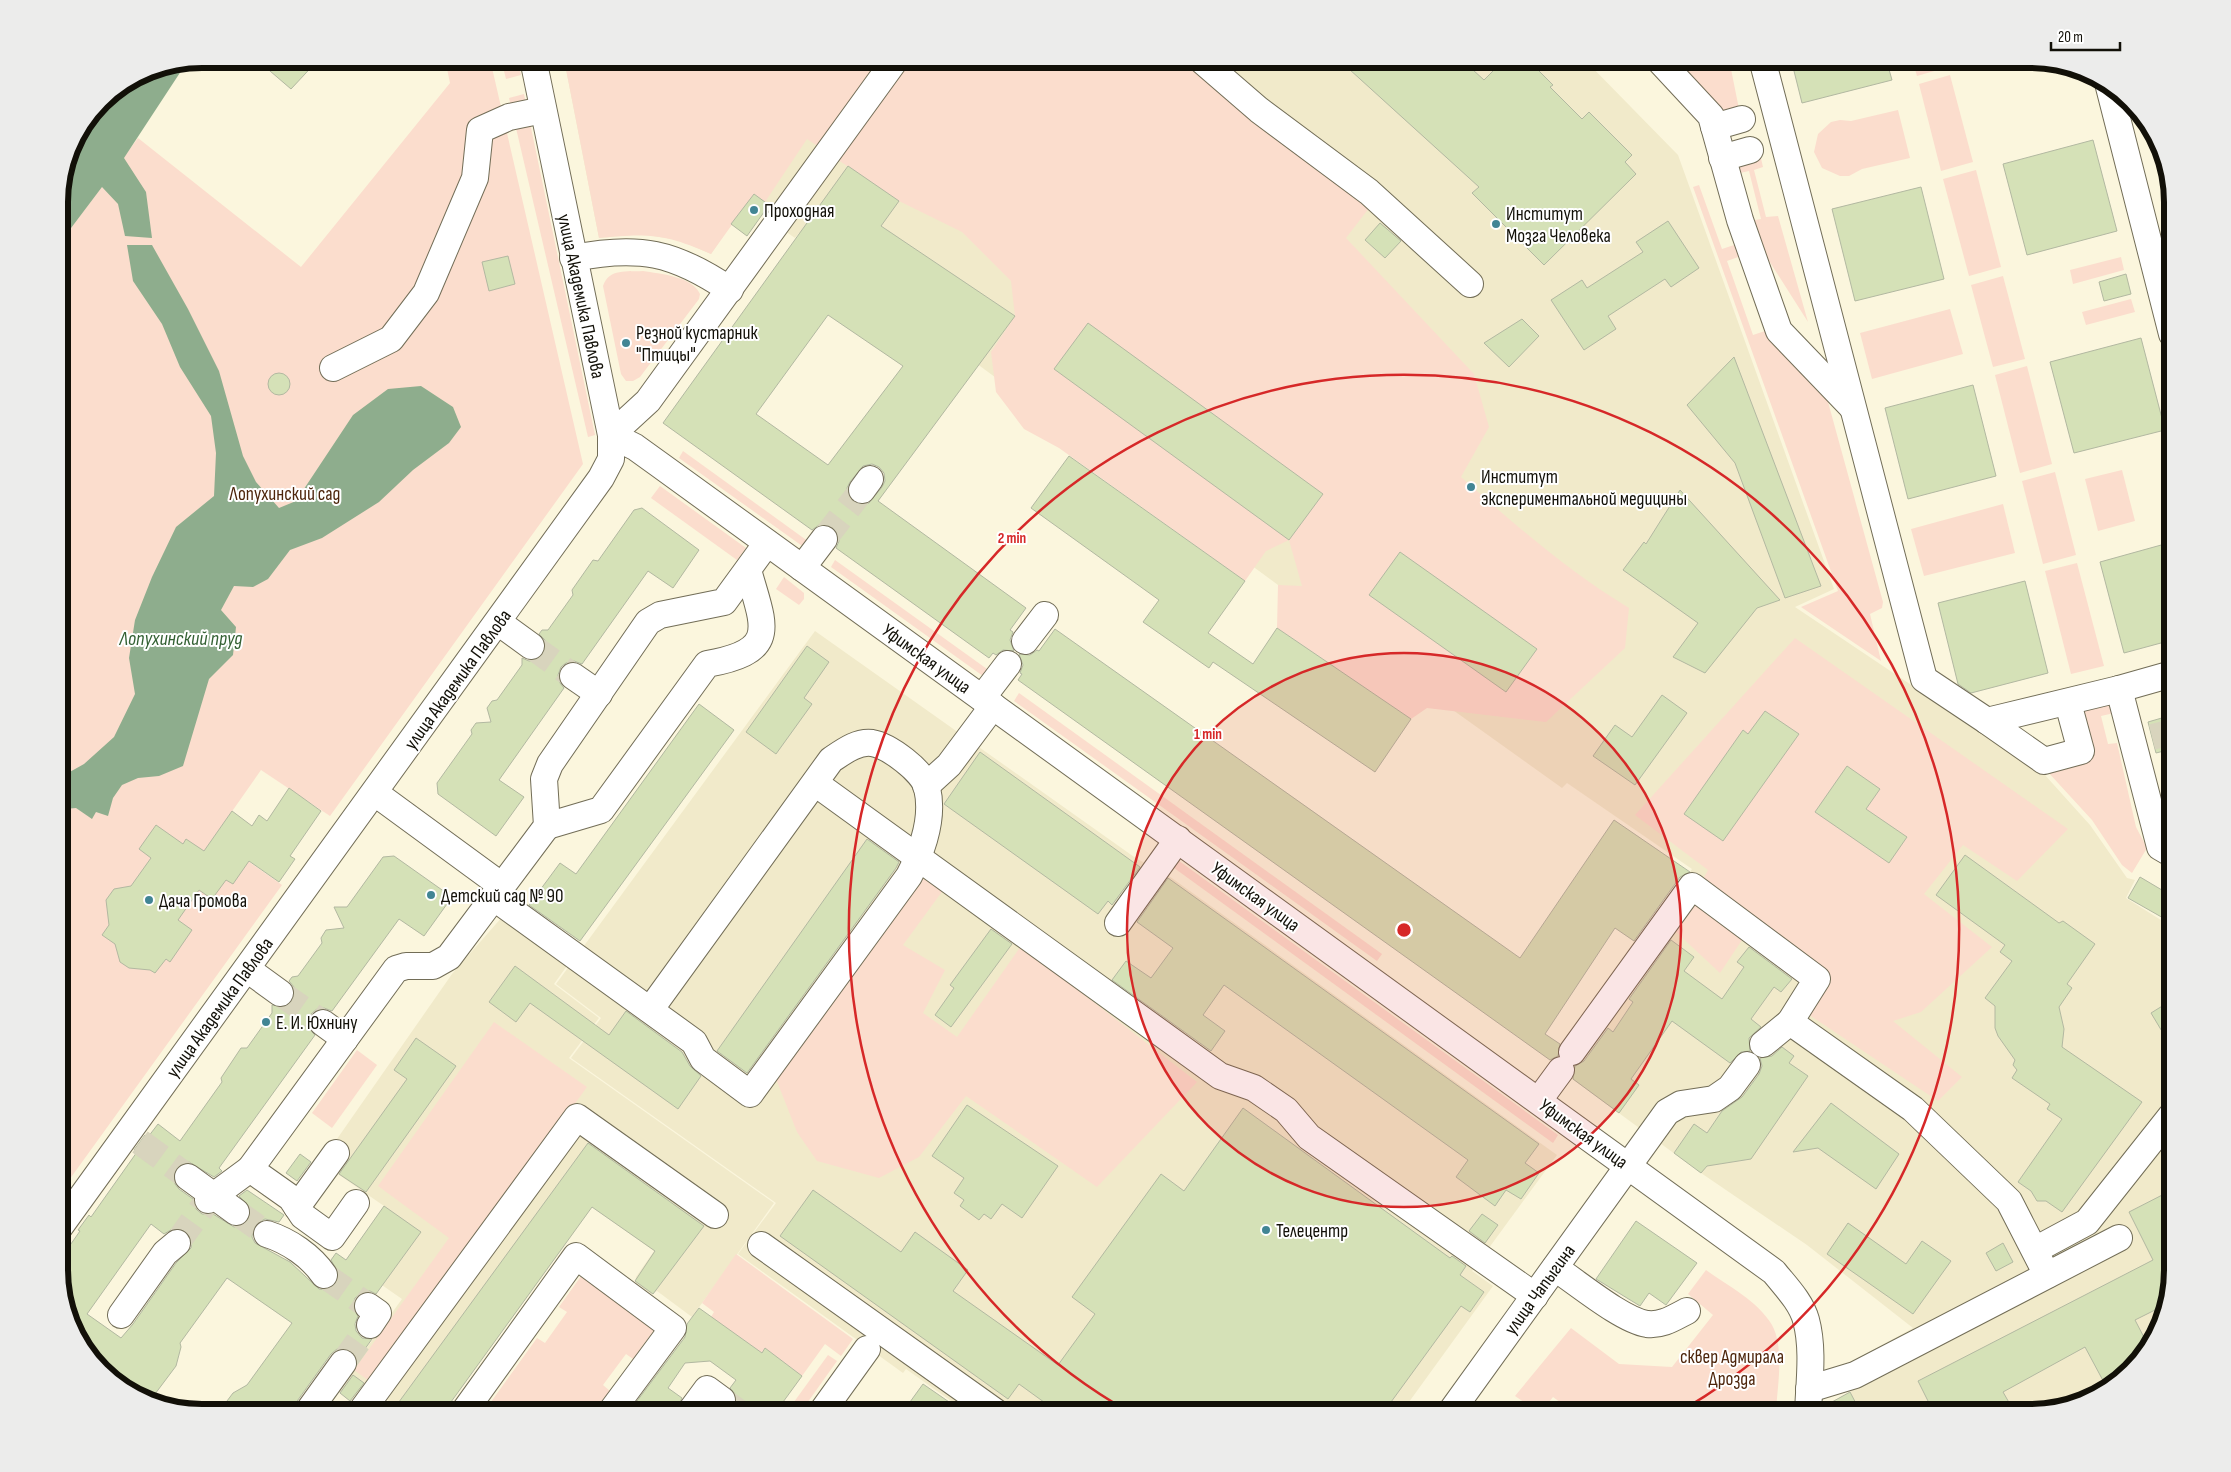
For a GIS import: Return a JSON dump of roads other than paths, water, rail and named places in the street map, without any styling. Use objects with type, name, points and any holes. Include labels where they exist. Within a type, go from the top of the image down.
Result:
[{"type":"street","points":[[1210,67],[1259,110],[1369,192],[1470,284]]},
{"type":"street","points":[[1666,67],[1711,116],[1740,220],[1779,331],[1853,409]]},
{"type":"street","points":[[1764,67],[1924,679],[2044,761],[2081,751],[2068,702]]},
{"type":"street","name":"улица Академика Павлова","points":[[68,1217],[134,1138],[247,969],[601,478],[611,459],[612,435],[573,258],[535,68]]},
{"type":"street","points":[[612,435],[648,401],[890,68]]},
{"type":"street","points":[[2112,96],[2164,302]]},
{"type":"street","points":[[332,368],[391,339],[426,293],[475,178],[480,130],[509,117],[543,110]]},
{"type":"street","points":[[1714,126],[1742,119]]},
{"type":"street","points":[[1722,158],[1750,150]]},
{"type":"street","points":[[573,258],[615,252],[641,252],[670,257],[697,268],[730,290]]},
{"type":"street","name":"Уфимская улица","points":[[612,435],[635,447],[1774,1272],[1794,1296],[1806,1320],[1810,1347],[1809,1401]]},
{"type":"street","points":[[802,568],[824,539]]},
{"type":"street","points":[[547,826],[544,779],[550,764],[648,622],[660,615],[724,602],[767,543]]},
{"type":"street","points":[[211,1198],[250,1169],[396,970],[406,966],[433,966],[450,956],[547,826],[601,810],[707,664],[744,656],[757,643],[763,627],[748,570]]},
{"type":"street","points":[[1025,641],[1045,615]]},
{"type":"street","points":[[498,622],[531,646]]},
{"type":"street","points":[[926,786],[949,765],[988,702],[1008,664]]},
{"type":"street","points":[[573,676],[599,694]]},
{"type":"street","points":[[1987,721],[2164,676]]},
{"type":"street","points":[[2119,689],[2142,740],[2160,847],[2164,849]]},
{"type":"street","points":[[375,793],[497,892],[650,1010],[694,1042],[703,1058],[750,1094],[909,876],[919,858],[930,808],[926,786],[912,767],[893,752],[872,743],[850,747],[831,760],[650,1010]]},
{"type":"street","points":[[815,783],[1220,1076],[1254,1088],[1286,1110],[1309,1137],[1535,1296]]},
{"type":"street","points":[[1118,923],[1178,840]]},
{"type":"street","points":[[1539,1100],[1692,886],[1817,979],[1790,1022],[1763,1044]]},
{"type":"street","points":[[247,969],[280,993]]},
{"type":"street","points":[[1790,1022],[1913,1109],[2009,1201],[2047,1275]]},
{"type":"street","points":[[323,1023],[345,1039]]},
{"type":"street","name":"улица Чапыгина","points":[[1457,1404],[1667,1112],[1681,1104],[1714,1100],[1730,1088],[1747,1065]]},
{"type":"street","points":[[365,1404],[578,1117],[715,1215]]},
{"type":"street","points":[[2035,1250],[2087,1222],[2164,1125]]},
{"type":"street","points":[[297,1207],[336,1153]]},
{"type":"street","points":[[250,1169],[291,1198],[303,1216],[332,1237]]},
{"type":"street","points":[[188,1177],[211,1198],[236,1212]]},
{"type":"street","points":[[267,1234],[279,1238],[319,1268],[332,1237],[356,1203]]},
{"type":"street","points":[[1809,1401],[1855,1375],[2119,1238]]},
{"type":"street","points":[[121,1315],[165,1253],[178,1243]]},
{"type":"street","points":[[761,1246],[984,1404]]},
{"type":"street","points":[[469,1404],[576,1256],[673,1328],[617,1404]]},
{"type":"street","points":[[1555,1268],[1631,1319],[1649,1324],[1667,1322],[1687,1311]]},
{"type":"street","points":[[827,1404],[867,1349]]},
{"type":"street","points":[[314,1404],[343,1363]]},
{"type":"street","points":[[696,1404],[707,1389],[722,1400]]},
{"type":"street","points":[[324,1390],[345,1404]]},
{"type":"water","points":[[182,69],[124,158],[146,192],[152,238],[125,236],[118,204],[102,187],[68,232],[69,184],[72,167],[85,134],[107,107],[127,90],[142,81],[167,72]]},
{"type":"water","name":"Лопухинский пруд","points":[[127,245],[152,245],[188,309],[219,371],[243,456],[256,482],[279,508],[296,501],[353,415],[388,389],[421,386],[453,407],[461,427],[449,443],[413,470],[379,502],[322,538],[290,550],[268,579],[253,587],[234,586],[221,610],[236,627],[233,655],[209,679],[183,766],[159,776],[138,778],[122,785],[113,798],[108,816],[96,812],[92,819],[76,808],[68,809],[68,773],[84,764],[114,737],[135,694],[129,658],[135,620],[152,577],[176,527],[214,496],[216,453],[211,416],[180,367],[162,324],[133,281]]},
{"type":"tunnel","points":[[824,539],[862,490]]},
{"type":"tunnel","points":[[531,646],[573,676]]},
{"type":"tunnel","points":[[2152,737],[2164,734]]},
{"type":"tunnel","points":[[280,993],[323,1023]]},
{"type":"tunnel","points":[[140,1142],[188,1177]]},
{"type":"tunnel","points":[[177,1243],[208,1200]]},
{"type":"tunnel","points":[[236,1212],[267,1234]]},
{"type":"tunnel","points":[[324,1275],[368,1306]]},
{"type":"tunnel","points":[[343,1363],[370,1325]]},
{"type":"tunnel","points":[[722,1400],[728,1404]]},
{"type":"place","name":"Проходная","points":[[754,210]]},
{"type":"place","name":"Институт Мозга Человека","points":[[1496,224]]},
{"type":"place","name":"Резной кустарник \"Птицы\"","points":[[626,343]]},
{"type":"place","name":"Институт экспериментальной медицины","points":[[1471,487]]},
{"type":"place","name":"Детский сад № 90","points":[[431,895]]},
{"type":"place","name":"Дача Громова","points":[[149,900]]},
{"type":"place","name":"Е. И. Юхнину","points":[[266,1022]]},
{"type":"place","name":"Телецентр","points":[[1266,1230]]},
{"type":"park label","name":"Лопухинский сад","points":[[285,493]]},
{"type":"park label","name":"сквер Адмирала Дрозда","points":[[1732,1367]]}]
